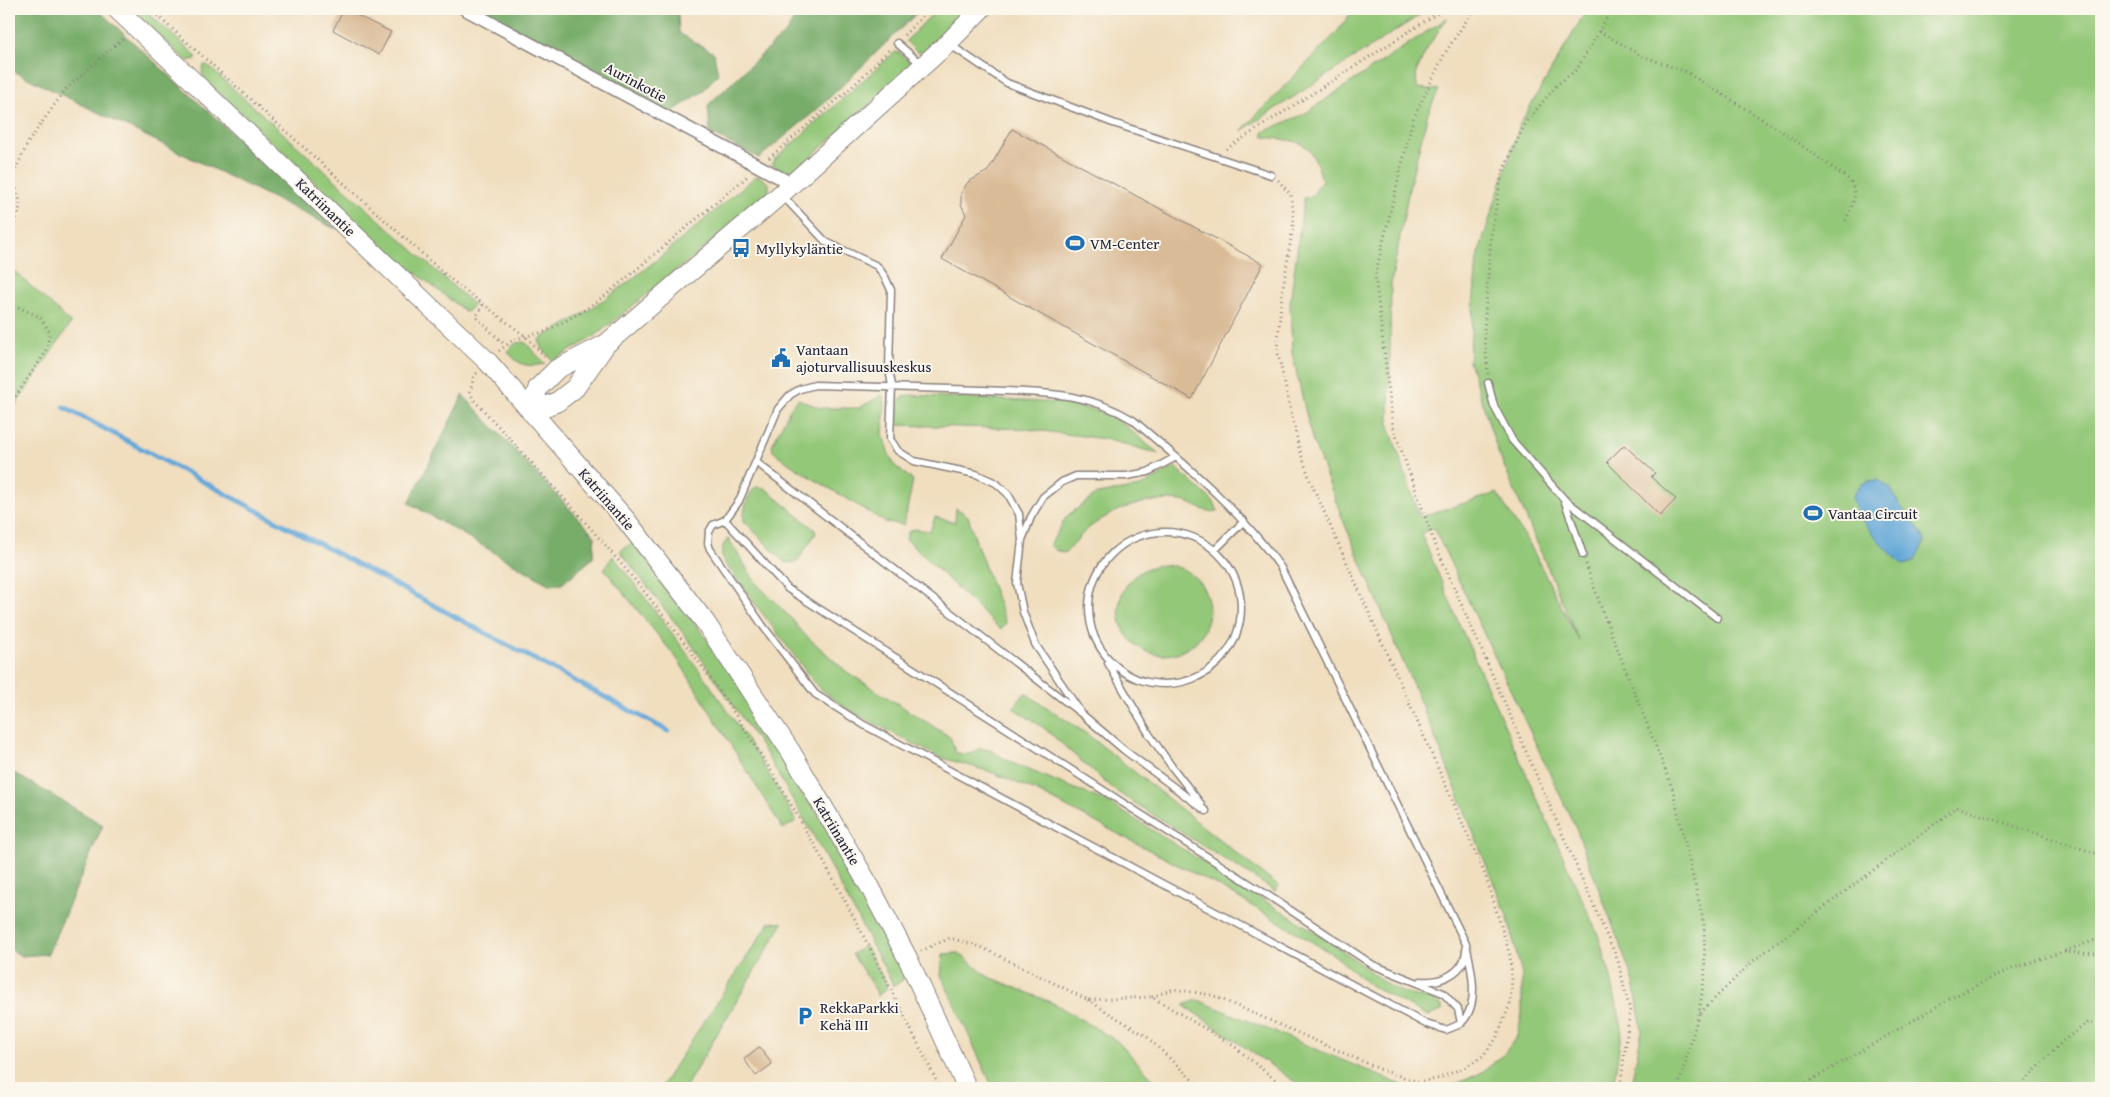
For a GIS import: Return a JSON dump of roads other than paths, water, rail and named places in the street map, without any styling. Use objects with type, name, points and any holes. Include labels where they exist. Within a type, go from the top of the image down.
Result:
[{"type":"main road","name":"Katriinantie","points":[[117,9],[488,362],[626,520],[705,622],[791,752],[870,887],[908,959],[967,1088]]},
{"type":"main road","points":[[531,412],[538,388],[557,369],[606,344],[787,189],[948,43],[981,9]]},
{"type":"main road","points":[[531,412],[556,402],[575,388],[606,344]]},
{"type":"street","name":"Aurinkotie","points":[[465,9],[759,166],[787,189]]},
{"type":"lane","points":[[897,42],[923,66]]},
{"type":"lane","points":[[948,43],[1006,83],[1113,123],[1271,175]]},
{"type":"lane","points":[[787,189],[826,242],[877,266],[891,290],[889,369],[892,386],[890,439],[898,451],[914,460],[976,474],[996,483],[1008,494],[1019,514],[1022,540],[1017,583],[1023,612],[1035,644],[1083,715]]},
{"type":"lane","points":[[1488,383],[1494,406],[1512,440],[1564,499],[1717,618]]},
{"type":"lane","points":[[815,385],[892,386],[1079,397],[1099,402],[1125,415],[1176,457],[1244,521],[1259,537],[1281,568],[1466,944],[1472,969],[1473,992],[1469,1009],[1461,1023],[1446,1030],[1426,1024],[864,725],[815,694],[763,626],[710,549],[708,543],[709,532],[713,525],[725,520],[739,501],[778,409],[790,395],[800,389],[815,385]]},
{"type":"lane","points":[[1022,540],[1031,516],[1043,496],[1062,482],[1076,476],[1127,476],[1148,472],[1176,457]]},
{"type":"lane","points":[[756,462],[1083,715],[1124,750],[1206,811],[1149,734],[1100,650],[1090,624],[1088,597],[1093,580],[1102,564],[1114,550],[1129,540],[1146,533],[1164,531],[1183,533],[1200,539],[1215,550],[1228,564],[1237,583],[1241,602],[1240,622],[1234,642],[1222,658],[1201,674],[1189,680],[1169,684],[1149,683],[1130,676],[1114,665],[1100,650]]},
{"type":"lane","points":[[1564,499],[1583,555]]},
{"type":"lane","points":[[725,520],[788,589],[1272,898],[1373,965],[1443,993],[1458,1009],[1461,1023]]},
{"type":"lane","points":[[1215,550],[1244,521]]},
{"type":"lane","points":[[1412,980],[1432,982],[1453,975],[1466,958],[1466,944]]},
{"type":"water","points":[[1878,480],[1891,489],[1899,504],[1921,532],[1925,542],[1914,562],[1903,565],[1873,534],[1856,508],[1852,497],[1857,489],[1865,482]]},
{"type":"waterway","points":[[64,407],[668,731]]},
{"type":"place","name":"VM-Center","points":[[1075,243]]},
{"type":"place","name":"Myllykyläntie","points":[[741,248]]},
{"type":"place","name":"Vantaan ajoturvallisuuskeskus","points":[[781,358]]},
{"type":"place","name":"Vantaa Circuit","points":[[1813,513]]},
{"type":"place","name":"RekkaParkki Kehä III","points":[[805,1016]]}]
